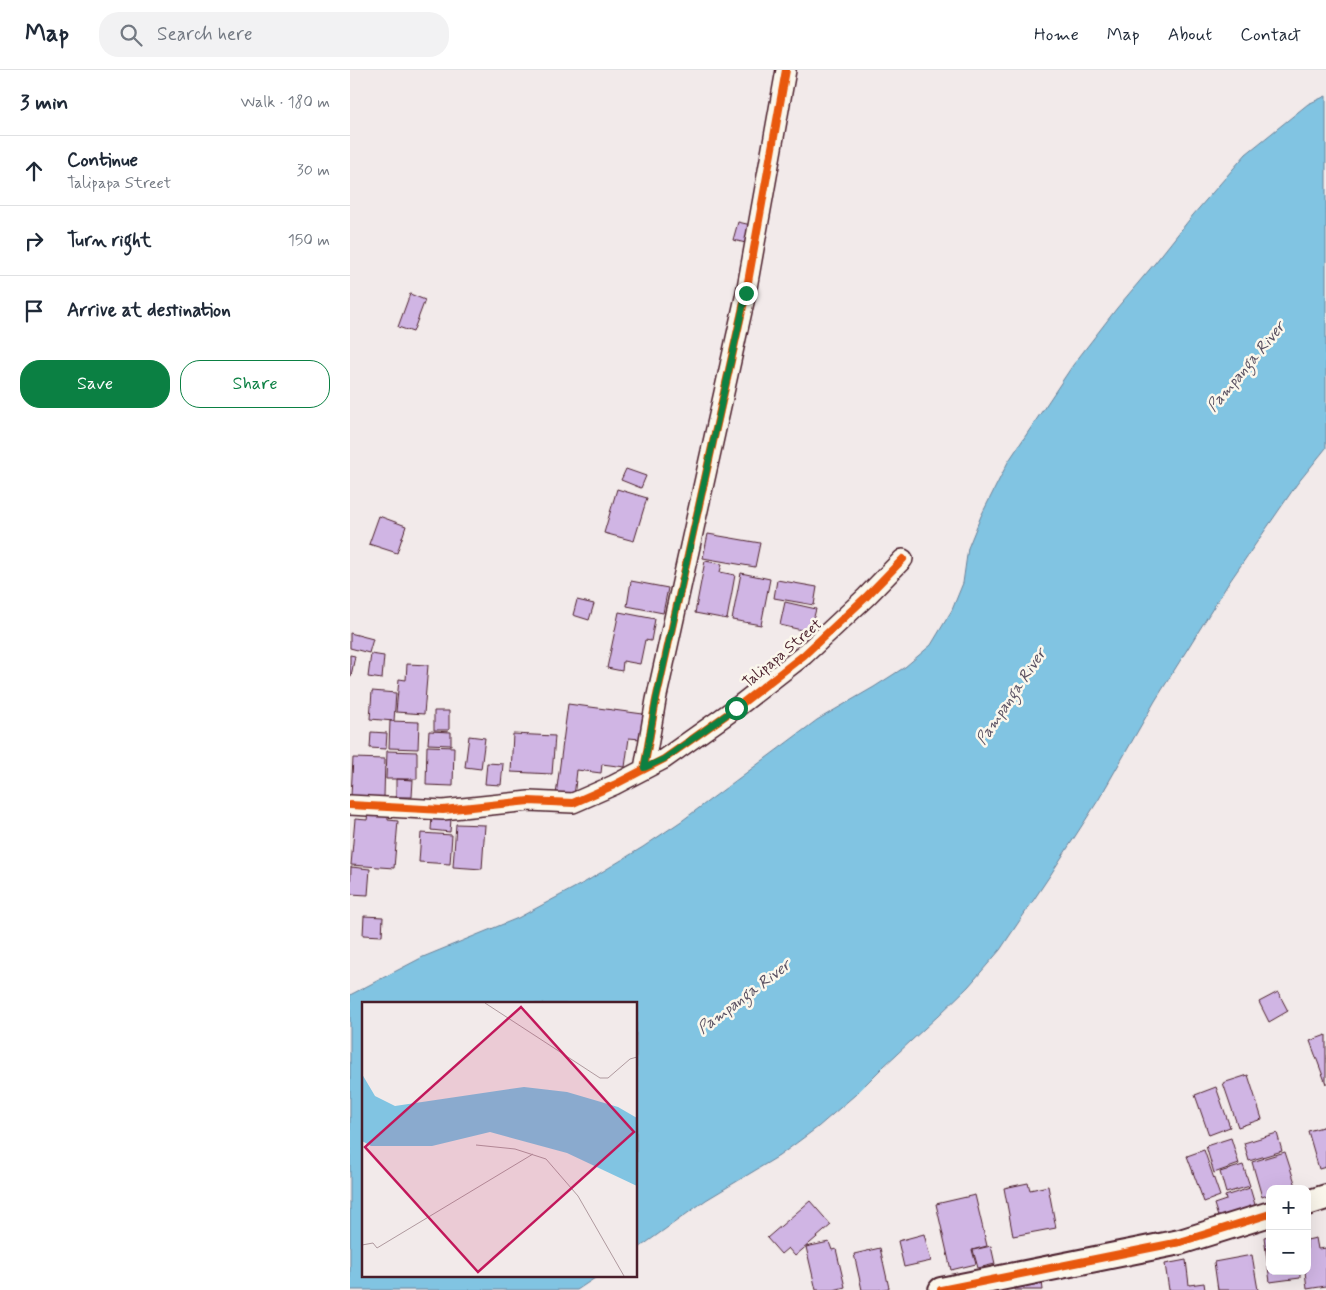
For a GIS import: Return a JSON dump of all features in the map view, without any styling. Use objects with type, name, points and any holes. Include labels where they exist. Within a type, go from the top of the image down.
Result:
[{"type":"street","points":[[644,768],[656,700],[746,293],[786,70]]},
{"type":"street","name":"Talipapa Street","points":[[350,805],[443,810],[529,801],[573,803],[614,785],[664,759],[736,708],[804,655],[866,598],[903,559]]},
{"type":"street","points":[[1311,1202],[1326,1197]]},
{"type":"street","points":[[941,1290],[1180,1242],[1266,1215]]},
{"type":"water","name":"Pampanga River","points":[[1326,96],[1326,448],[1297,484],[1228,584],[1155,701],[1099,799],[1000,950],[968,987],[855,1095],[818,1127],[779,1156],[706,1200],[638,1249],[638,1002],[362,1002],[362,1278],[595,1278],[577,1290],[350,1290],[350,995],[423,957],[518,918],[587,881],[683,820],[817,720],[905,667],[931,645],[952,610],[963,583],[968,548],[981,516],[1008,462],[1073,365],[1193,215],[1246,154],[1308,104]]},
{"type":"building","points":[[738,222],[751,225],[746,243],[733,240]]},
{"type":"building","points":[[410,294],[425,300],[413,332],[398,327]]},
{"type":"building","points":[[626,469],[646,476],[641,488],[621,480]]},
{"type":"building","points":[[617,489],[647,498],[634,541],[604,533]]},
{"type":"building","points":[[379,516],[406,526],[397,553],[369,544]]},
{"type":"building","points":[[708,534],[760,543],[755,567],[703,558]]},
{"type":"building","points":[[705,561],[722,564],[720,572],[735,575],[727,619],[695,613]]},
{"type":"building","points":[[741,573],[770,579],[761,625],[732,620]]},
{"type":"building","points":[[777,580],[817,587],[814,605],[774,598]]},
{"type":"building","points":[[631,581],[668,588],[663,613],[627,606]]},
{"type":"building","points":[[577,600],[594,604],[589,620],[573,615]]},
{"type":"building","points":[[785,602],[816,609],[810,632],[780,625]]},
{"type":"building","points":[[619,612],[655,619],[651,641],[645,640],[640,664],[623,661],[622,671],[607,668]]},
{"type":"building","points":[[350,633],[373,639],[369,653],[350,648]]},
{"type":"building","points":[[371,654],[384,656],[382,679],[368,677]]},
{"type":"building","points":[[350,655],[355,656],[351,676],[350,676]]},
{"type":"building","points":[[407,664],[428,665],[424,714],[396,712],[399,679],[406,680]]},
{"type":"building","points":[[372,691],[396,693],[394,721],[370,719]]},
{"type":"building","points":[[568,704],[643,714],[640,739],[629,738],[625,767],[602,764],[601,773],[577,770],[574,797],[556,795]]},
{"type":"building","points":[[434,711],[449,711],[449,730],[434,730]]},
{"type":"building","points":[[390,721],[419,722],[418,749],[389,748]]},
{"type":"building","points":[[429,731],[451,732],[451,745],[428,744]]},
{"type":"building","points":[[371,732],[387,733],[386,749],[370,748]]},
{"type":"building","points":[[513,734],[555,736],[552,774],[511,772]]},
{"type":"building","points":[[469,736],[485,738],[481,769],[465,767]]},
{"type":"building","points":[[427,746],[454,747],[453,786],[426,785]]},
{"type":"building","points":[[387,751],[417,752],[417,779],[386,779]]},
{"type":"building","points":[[353,758],[385,759],[384,797],[351,796]]},
{"type":"building","points":[[487,763],[503,764],[501,785],[485,784]]},
{"type":"building","points":[[396,779],[413,780],[412,797],[396,797]]},
{"type":"building","points":[[368,813],[388,815],[388,820],[398,821],[394,868],[351,865],[355,819],[367,820]]},
{"type":"building","points":[[432,817],[451,819],[450,832],[431,830]]},
{"type":"building","points":[[456,824],[485,825],[482,869],[453,867]]},
{"type":"building","points":[[421,833],[452,835],[450,864],[419,862]]},
{"type":"building","points":[[351,867],[370,869],[368,895],[350,894]]},
{"type":"building","points":[[364,916],[383,917],[382,936],[363,935]]},
{"type":"building","points":[[1278,992],[1288,1011],[1269,1022],[1259,1002]]},
{"type":"building","points":[[1326,1035],[1326,1084],[1310,1041]]},
{"type":"building","points":[[1248,1075],[1262,1119],[1238,1127],[1223,1083]]},
{"type":"building","points":[[1216,1087],[1230,1127],[1209,1135],[1195,1095]]},
{"type":"building","points":[[1326,1126],[1326,1167],[1319,1169],[1308,1131]]},
{"type":"building","points":[[1277,1133],[1282,1151],[1249,1161],[1244,1143]]},
{"type":"building","points":[[1231,1138],[1239,1164],[1214,1173],[1206,1146]]},
{"type":"building","points":[[1204,1150],[1220,1196],[1204,1202],[1187,1156]]},
{"type":"building","points":[[1285,1152],[1296,1185],[1266,1185],[1266,1196],[1262,1197],[1252,1162]]},
{"type":"building","points":[[1243,1165],[1250,1186],[1226,1193],[1220,1172]]},
{"type":"building","points":[[1028,1183],[1030,1190],[1048,1186],[1056,1228],[1013,1236],[1004,1188]]},
{"type":"building","points":[[1250,1188],[1256,1208],[1219,1220],[1214,1204],[1226,1200],[1225,1196]]},
{"type":"building","points":[[975,1195],[987,1246],[972,1250],[976,1264],[951,1270],[936,1204]]},
{"type":"building","points":[[810,1201],[831,1225],[795,1256],[788,1248],[781,1254],[767,1238]]},
{"type":"building","points":[[924,1234],[931,1261],[904,1267],[898,1241]]},
{"type":"building","points":[[1316,1238],[1318,1249],[1326,1248],[1326,1286],[1307,1289],[1305,1275],[1311,1275],[1311,1239]]},
{"type":"building","points":[[829,1242],[832,1250],[836,1249],[845,1287],[834,1290],[816,1290],[806,1247]]},
{"type":"building","points":[[991,1246],[995,1264],[978,1268],[973,1250]]},
{"type":"building","points":[[880,1248],[889,1288],[862,1290],[854,1254]]},
{"type":"building","points":[[1252,1255],[1258,1290],[1218,1290],[1214,1262]]},
{"type":"building","points":[[1186,1260],[1189,1285],[1204,1283],[1205,1290],[1169,1290],[1165,1264]]},
{"type":"building","points":[[1269,1275],[1300,1275],[1300,1278],[1270,1282]]},
{"type":"building","points":[[1042,1282],[1043,1290],[1015,1290],[1014,1285]]},
{"type":"cycle path","points":[[644,769],[656,700],[746,293],[786,70]]},
{"type":"cycle path","points":[[350,805],[443,810],[529,801],[573,803],[614,785],[664,759],[736,708],[804,655],[866,597],[903,559]]},
{"type":"cycle path","points":[[941,1290],[1180,1242],[1266,1215]]},
{"type":"route","points":[[736,708],[664,759],[644,768],[656,700],[746,293]]}]
